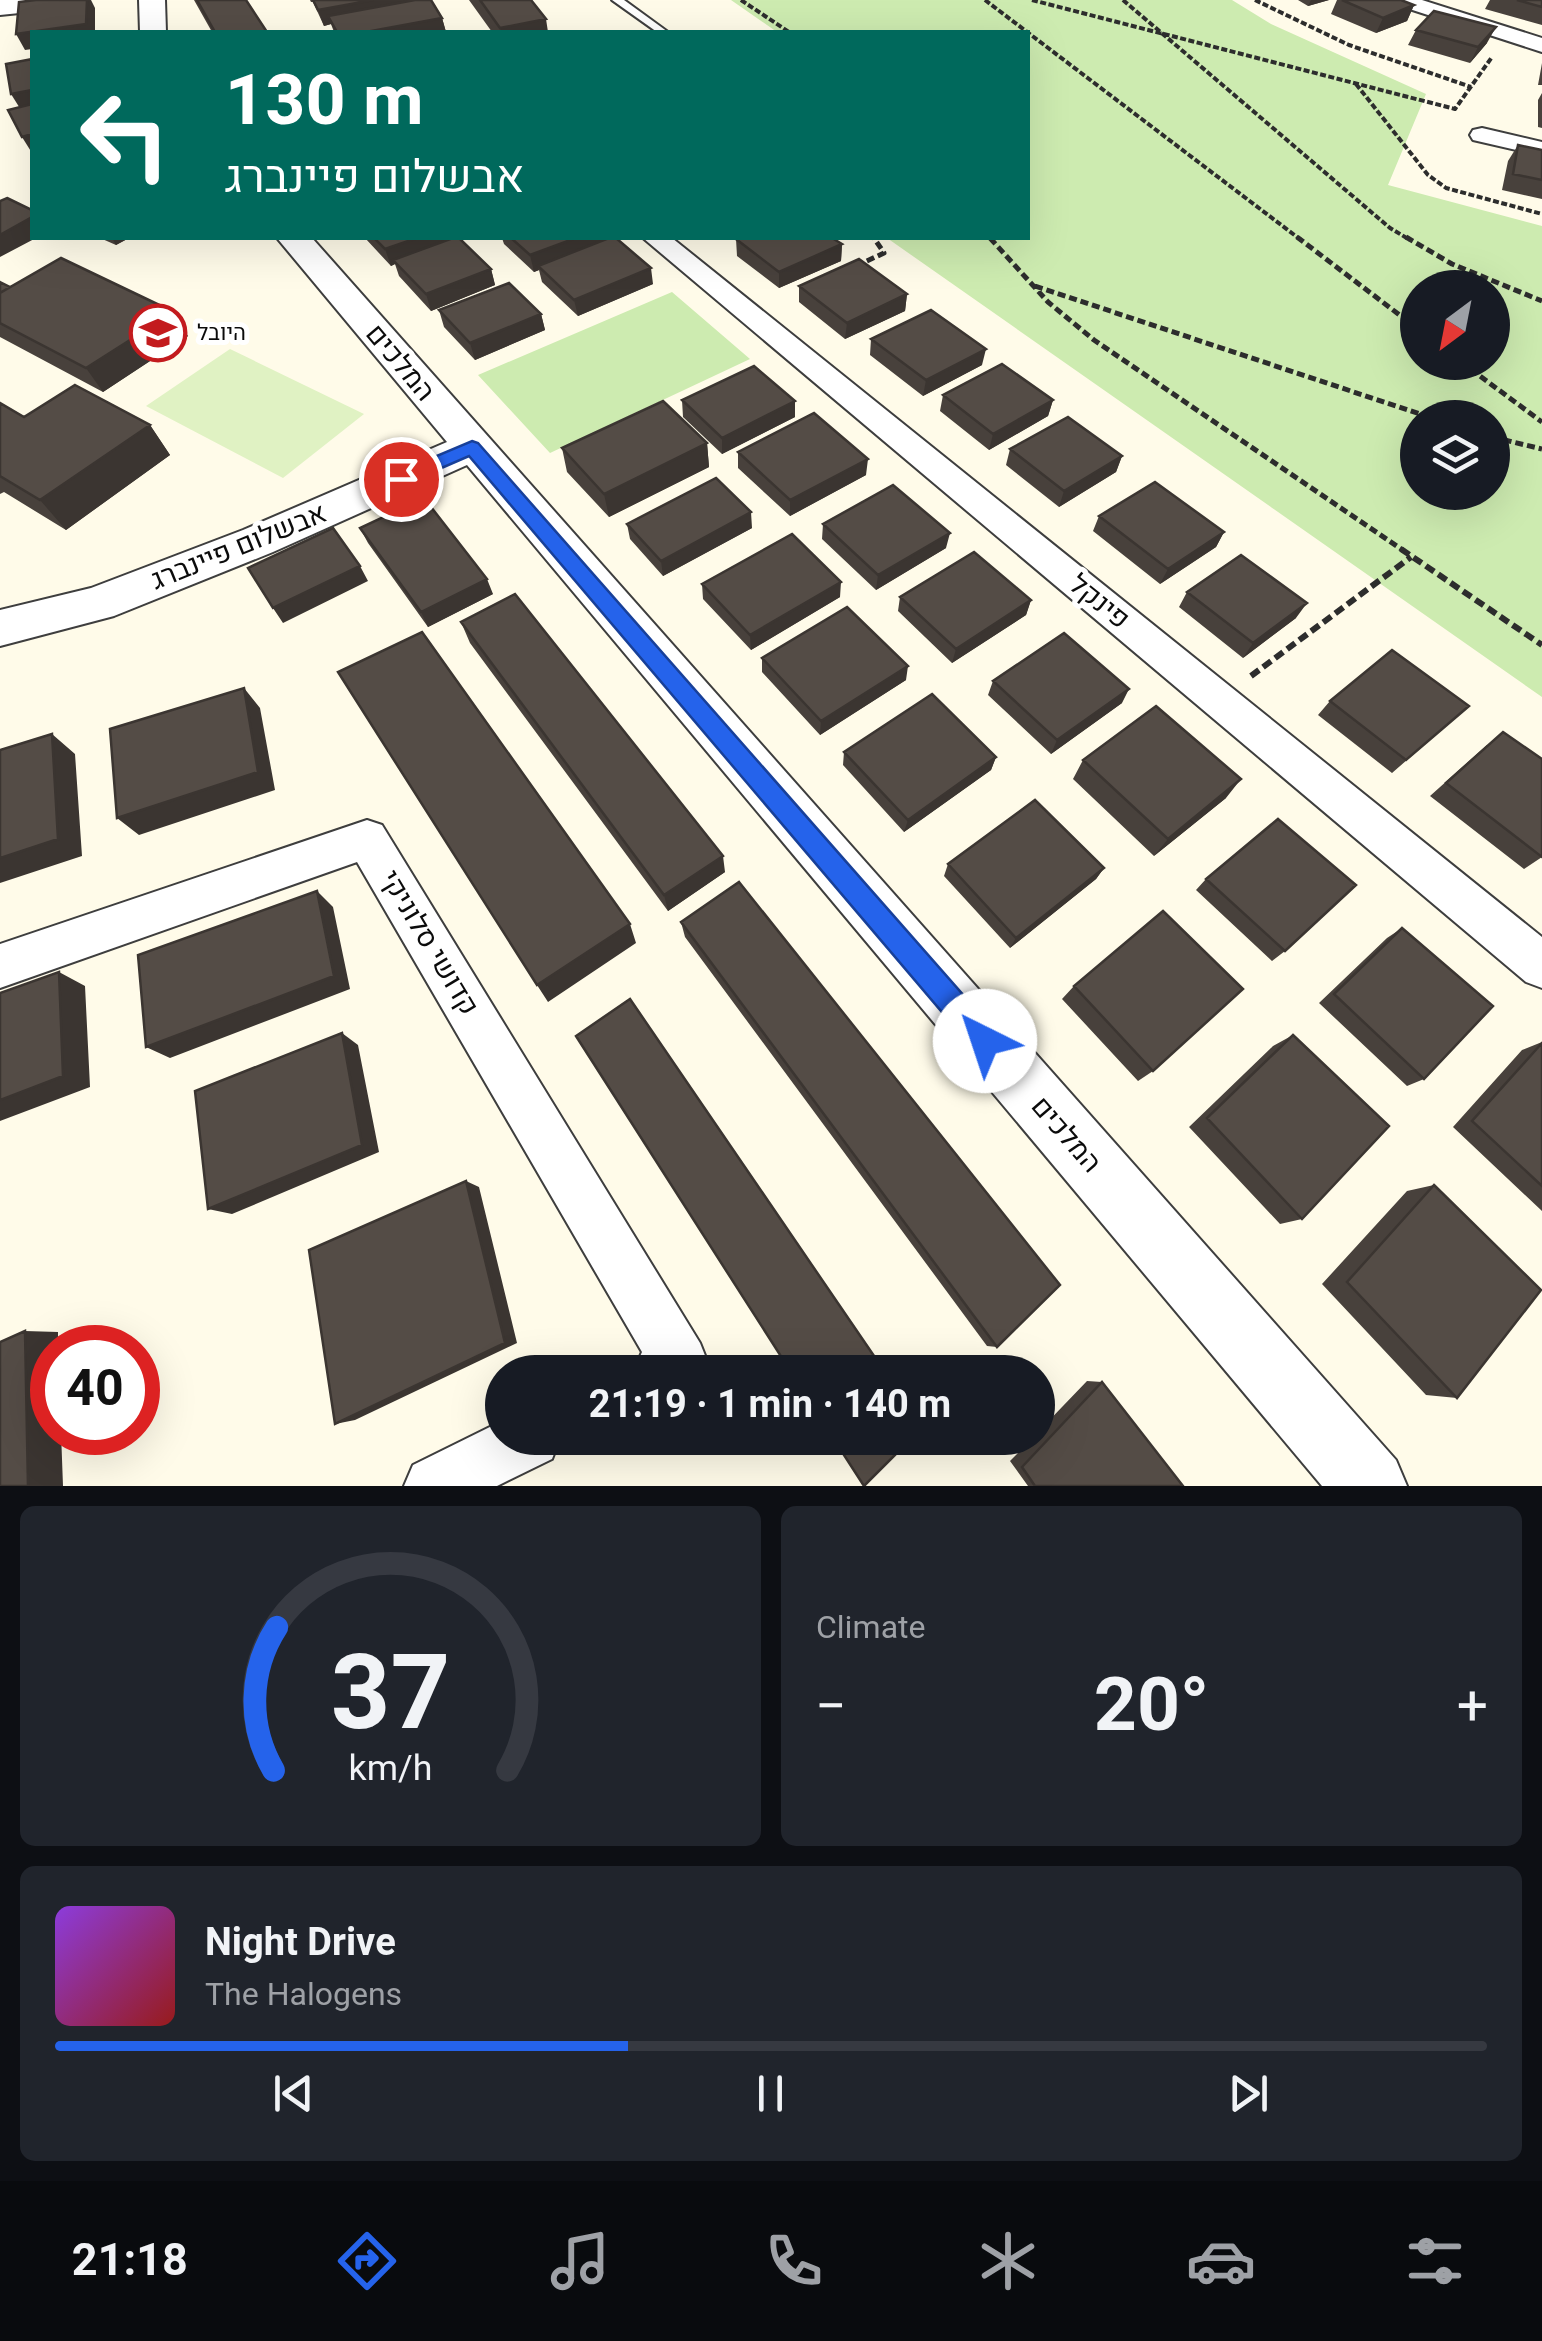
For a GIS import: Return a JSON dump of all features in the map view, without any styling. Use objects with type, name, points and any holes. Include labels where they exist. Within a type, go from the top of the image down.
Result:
[{"type":"street","points":[[0,7],[69,0]]},
{"type":"street","points":[[152,0],[153,30]]},
{"type":"street","points":[[1401,0],[1542,45]]},
{"type":"street","points":[[1482,135],[1542,149]]},
{"type":"street","name":"המלכים","points":[[296,240],[1370,1486]]},
{"type":"street","name":"פינקל","points":[[658,240],[1542,966]]},
{"type":"street","name":"אבשלום פיינברג","points":[[0,628],[116,598],[258,542],[472,448]]},
{"type":"street","name":"קדושי סלוניקי","points":[[0,966],[367,839],[675,1355]]},
{"type":"street","points":[[434,1486],[497,1455]]},
{"type":"lane","points":[[617,0],[660,30]]},
{"type":"path","points":[[741,0],[786,30]]},
{"type":"path","points":[[985,0],[1024,30]]},
{"type":"path","points":[[1032,0],[1455,109],[1506,36]]},
{"type":"path","points":[[1123,0],[1390,228],[1452,264],[1542,302]]},
{"type":"path","points":[[1254,0],[1349,44],[1471,87]]},
{"type":"path","points":[[1030,34],[1400,315]]},
{"type":"path","points":[[1355,83],[1428,175],[1446,188],[1542,214]]},
{"type":"path","points":[[851,268],[884,253],[875,240]]},
{"type":"path","points":[[992,240],[1033,286],[1110,352],[1542,645]]},
{"type":"path","points":[[1033,286],[1400,407]]},
{"type":"path","points":[[1485,380],[1542,422]]},
{"type":"path","points":[[1510,443],[1542,448]]},
{"type":"path","points":[[1218,700],[1411,557]]},
{"type":"green space","points":[[731,0],[1232,0],[1271,24],[1426,94],[1388,185],[1542,226],[1542,697],[890,240],[1030,240],[1030,30],[774,30]]},
{"type":"green space","points":[[672,292],[750,359],[550,453],[478,375]]},
{"type":"green space","points":[[230,349],[364,414],[283,478],[146,406]]},
{"type":"building","points":[[87,0],[86,24],[16,34],[19,2]]},
{"type":"building","points":[[197,0],[246,0],[266,30],[214,30]]},
{"type":"building","points":[[313,0],[373,0],[318,10]]},
{"type":"building","points":[[431,0],[442,18],[377,30],[336,30],[328,16]]},
{"type":"building","points":[[480,0],[531,0],[546,19],[500,28]]},
{"type":"building","points":[[1342,0],[1401,0],[1414,5],[1383,18]]},
{"type":"building","points":[[1517,0],[1542,0],[1542,7]]},
{"type":"building","points":[[1434,11],[1496,27],[1478,47],[1416,30]]},
{"type":"building","points":[[30,59],[30,90],[11,94],[6,64]]},
{"type":"building","points":[[30,104],[30,135],[22,137],[8,110]]},
{"type":"building","points":[[1518,145],[1542,150],[1542,180],[1513,174]]},
{"type":"building","points":[[7,198],[30,209],[30,218],[0,235],[0,201]]},
{"type":"building","points":[[376,240],[411,240],[385,249]]},
{"type":"building","points":[[448,240],[461,240],[491,269],[426,294],[393,260]]},
{"type":"building","points":[[513,240],[571,240],[530,255]]},
{"type":"building","points":[[604,240],[618,240],[651,268],[574,300],[538,266]]},
{"type":"building","points":[[737,240],[835,240],[842,244],[779,272]]},
{"type":"building","points":[[61,258],[174,312],[86,368],[0,323],[0,293]]},
{"type":"building","points":[[859,259],[907,294],[847,323],[799,286]]},
{"type":"building","points":[[509,283],[541,314],[470,343],[439,310]]},
{"type":"building","points":[[931,310],[986,349],[926,380],[871,339]]},
{"type":"building","points":[[1002,364],[1053,400],[993,434],[943,395]]},
{"type":"building","points":[[754,366],[795,401],[722,438],[682,400]]},
{"type":"building","points":[[75,385],[150,425],[40,500],[0,476],[0,403],[24,417]]},
{"type":"building","points":[[663,401],[707,443],[604,494],[562,448]]},
{"type":"building","points":[[814,413],[868,459],[790,500],[738,452]]},
{"type":"building","points":[[1068,417],[1122,456],[1064,491],[1010,449]]},
{"type":"building","points":[[716,478],[751,512],[661,561],[627,524]]},
{"type":"building","points":[[1155,482],[1224,532],[1168,569],[1099,516]]},
{"type":"building","points":[[893,485],[950,533],[878,575],[823,524]]},
{"type":"building","points":[[424,498],[487,579],[421,612],[360,528]]},
{"type":"building","points":[[333,528],[360,566],[273,608],[248,568]]},
{"type":"building","points":[[792,534],[841,582],[750,635],[702,584]]},
{"type":"building","points":[[974,552],[1031,600],[956,649],[900,597]]},
{"type":"building","points":[[1241,555],[1307,603],[1253,643],[1187,592]]},
{"type":"building","points":[[515,594],[723,856],[664,895],[461,622]]},
{"type":"building","points":[[847,607],[908,666],[821,721],[762,658]]},
{"type":"building","points":[[422,632],[630,924],[537,985],[338,672]]},
{"type":"building","points":[[1064,633],[1129,689],[1057,740],[993,681]]},
{"type":"building","points":[[1392,650],[1469,706],[1406,760],[1330,701]]},
{"type":"building","points":[[244,688],[258,772],[117,818],[110,729]]},
{"type":"building","points":[[932,694],[996,757],[908,820],[844,752]]},
{"type":"building","points":[[1156,706],[1241,779],[1168,839],[1083,760]]},
{"type":"building","points":[[1503,732],[1542,759],[1542,857],[1446,783]]},
{"type":"building","points":[[52,734],[58,839],[0,858],[0,750]]},
{"type":"building","points":[[1035,800],[1104,868],[1016,938],[948,864]]},
{"type":"building","points":[[1278,819],[1356,885],[1285,951],[1206,879]]},
{"type":"building","points":[[739,882],[1060,1285],[997,1347],[681,922]]},
{"type":"building","points":[[317,891],[334,976],[146,1047],[138,955]]},
{"type":"building","points":[[1163,911],[1243,989],[1153,1071],[1074,986]]},
{"type":"building","points":[[1402,928],[1493,1006],[1424,1079],[1334,994]]},
{"type":"building","points":[[59,972],[63,1076],[0,1100],[0,993]]},
{"type":"building","points":[[630,999],[873,1355],[780,1355],[576,1036]]},
{"type":"building","points":[[342,1033],[362,1145],[208,1209],[195,1091]]},
{"type":"building","points":[[1293,1035],[1389,1126],[1302,1219],[1207,1118]]},
{"type":"building","points":[[1542,1043],[1542,1186],[1472,1121]]},
{"type":"building","points":[[466,1181],[505,1343],[335,1424],[309,1250]]},
{"type":"building","points":[[1434,1185],[1541,1290],[1457,1398],[1347,1282]]},
{"type":"building","points":[[25,1331],[28,1486],[0,1486],[0,1342]]},
{"type":"building","points":[[1102,1382],[1183,1486],[1035,1486],[1022,1467],[1033,1455],[1055,1455],[1055,1432]]},
{"type":"building","points":[[844,1455],[895,1455],[864,1486]]},
{"type":"place","name":"היובל","points":[[158,333]]},
{"type":"route","points":[[401,479],[472,448],[985,1041]]}]
